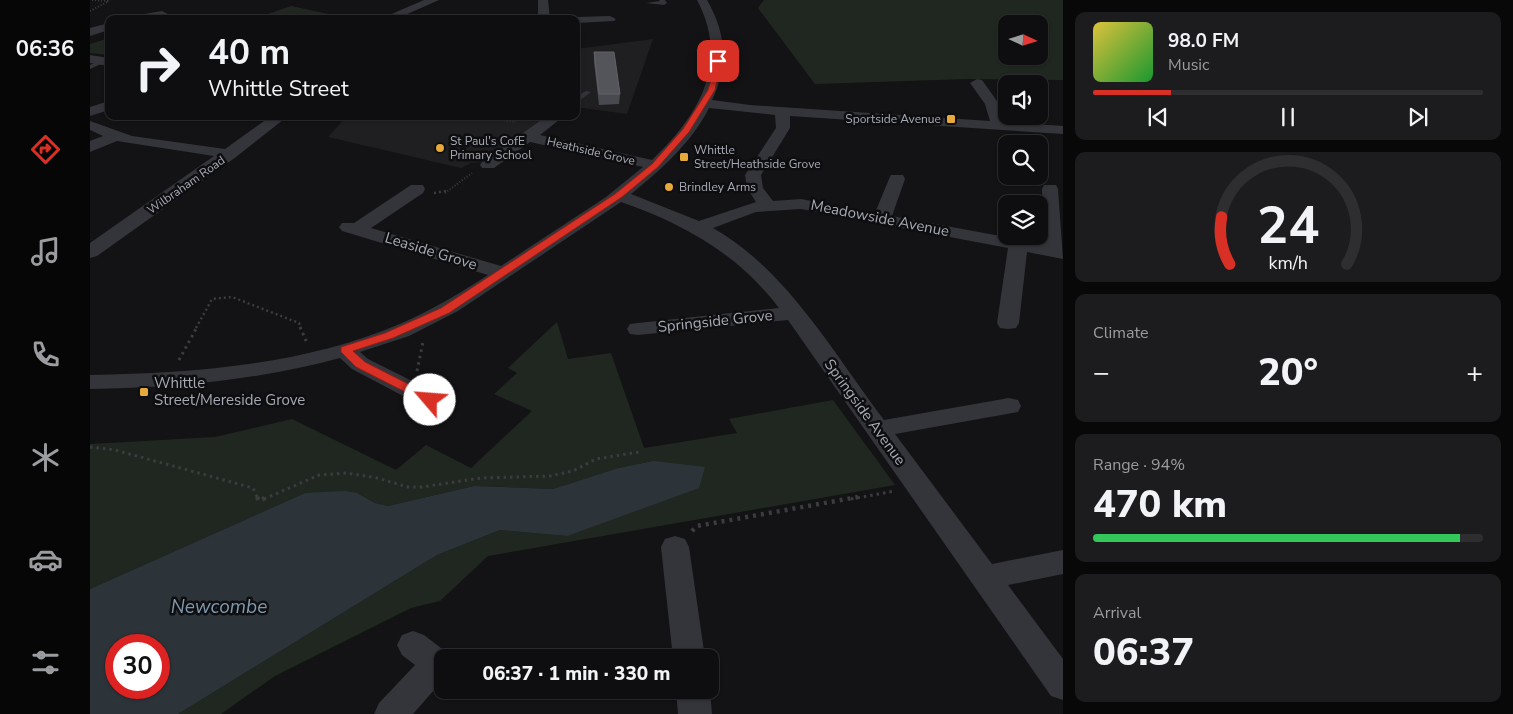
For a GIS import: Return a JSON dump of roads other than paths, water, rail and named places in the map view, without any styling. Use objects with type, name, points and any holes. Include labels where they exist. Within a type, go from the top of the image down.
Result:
[{"type":"street","points":[[395,15],[434,0]]},
{"type":"street","points":[[543,0],[544,15]]},
{"type":"street","points":[[90,382],[169,378],[270,368],[345,350],[416,325],[453,306],[618,195],[655,165],[686,130],[704,103],[716,75],[718,44],[704,2]]},
{"type":"street","points":[[156,15],[162,14]]},
{"type":"street","points":[[580,20],[602,18]]},
{"type":"street","points":[[90,32],[105,27]]},
{"type":"street","points":[[977,83],[992,104],[1000,126]]},
{"type":"street","points":[[704,103],[782,111],[1063,130]]},
{"type":"street","points":[[90,112],[105,106]]},
{"type":"street","points":[[767,205],[755,188],[753,175],[783,128],[782,111]]},
{"type":"street","name":"Wilbraham Road","points":[[90,252],[276,120]]},
{"type":"street","name":"Heathside Grove","points":[[488,165],[552,120]]},
{"type":"street","points":[[90,125],[116,136],[230,154]]},
{"type":"street","points":[[90,147],[116,136]]},
{"type":"street","name":"Heathside Grove","points":[[528,136],[655,165]]},
{"type":"street","points":[[882,218],[897,179]]},
{"type":"street","points":[[1050,188],[1058,252]]},
{"type":"street","name":"Leaside Grove","points":[[419,190],[353,228],[503,273]]},
{"type":"street","name":"Springside Avenue","points":[[618,195],[663,210],[700,227],[756,269],[792,313],[878,429],[1063,685]]},
{"type":"street","name":"Meadowside Avenue","points":[[700,227],[741,211],[767,205],[819,206],[998,240]]},
{"type":"street","points":[[1008,323],[1018,245]]},
{"type":"street","name":"Meadowside Avenue","points":[[1023,245],[1058,252]]},
{"type":"street","name":"Springside Grove","points":[[638,328],[792,313]]},
{"type":"street","points":[[345,350],[360,364],[425,398]]},
{"type":"street","points":[[878,429],[994,404]]},
{"type":"street","points":[[675,547],[688,649]]},
{"type":"street","points":[[985,577],[1063,562]]},
{"type":"street","points":[[391,714],[431,658]]},
{"type":"street","points":[[694,699],[696,714]]},
{"type":"lane","points":[[649,4],[664,3],[662,0]]},
{"type":"lane","points":[[90,67],[101,61]]},
{"type":"lane","points":[[580,99],[588,92]]},
{"type":"water","name":"Newcombe","points":[[653,461],[705,467],[699,488],[567,536],[500,530],[437,555],[178,714],[90,714],[90,589],[305,493],[345,491],[357,493],[375,503],[388,506],[474,486],[553,489],[618,468]]},
{"type":"place","name":"Sportside Avenue","points":[[951,119]]},
{"type":"place","name":"St Paul's CofE Primary School","points":[[440,148]]},
{"type":"place","name":"Whittle Street/Heathside Grove","points":[[684,157]]},
{"type":"place","name":"Brindley Arms","points":[[669,187]]},
{"type":"place","name":"Whittle Street/Mereside Grove","points":[[144,392]]}]
